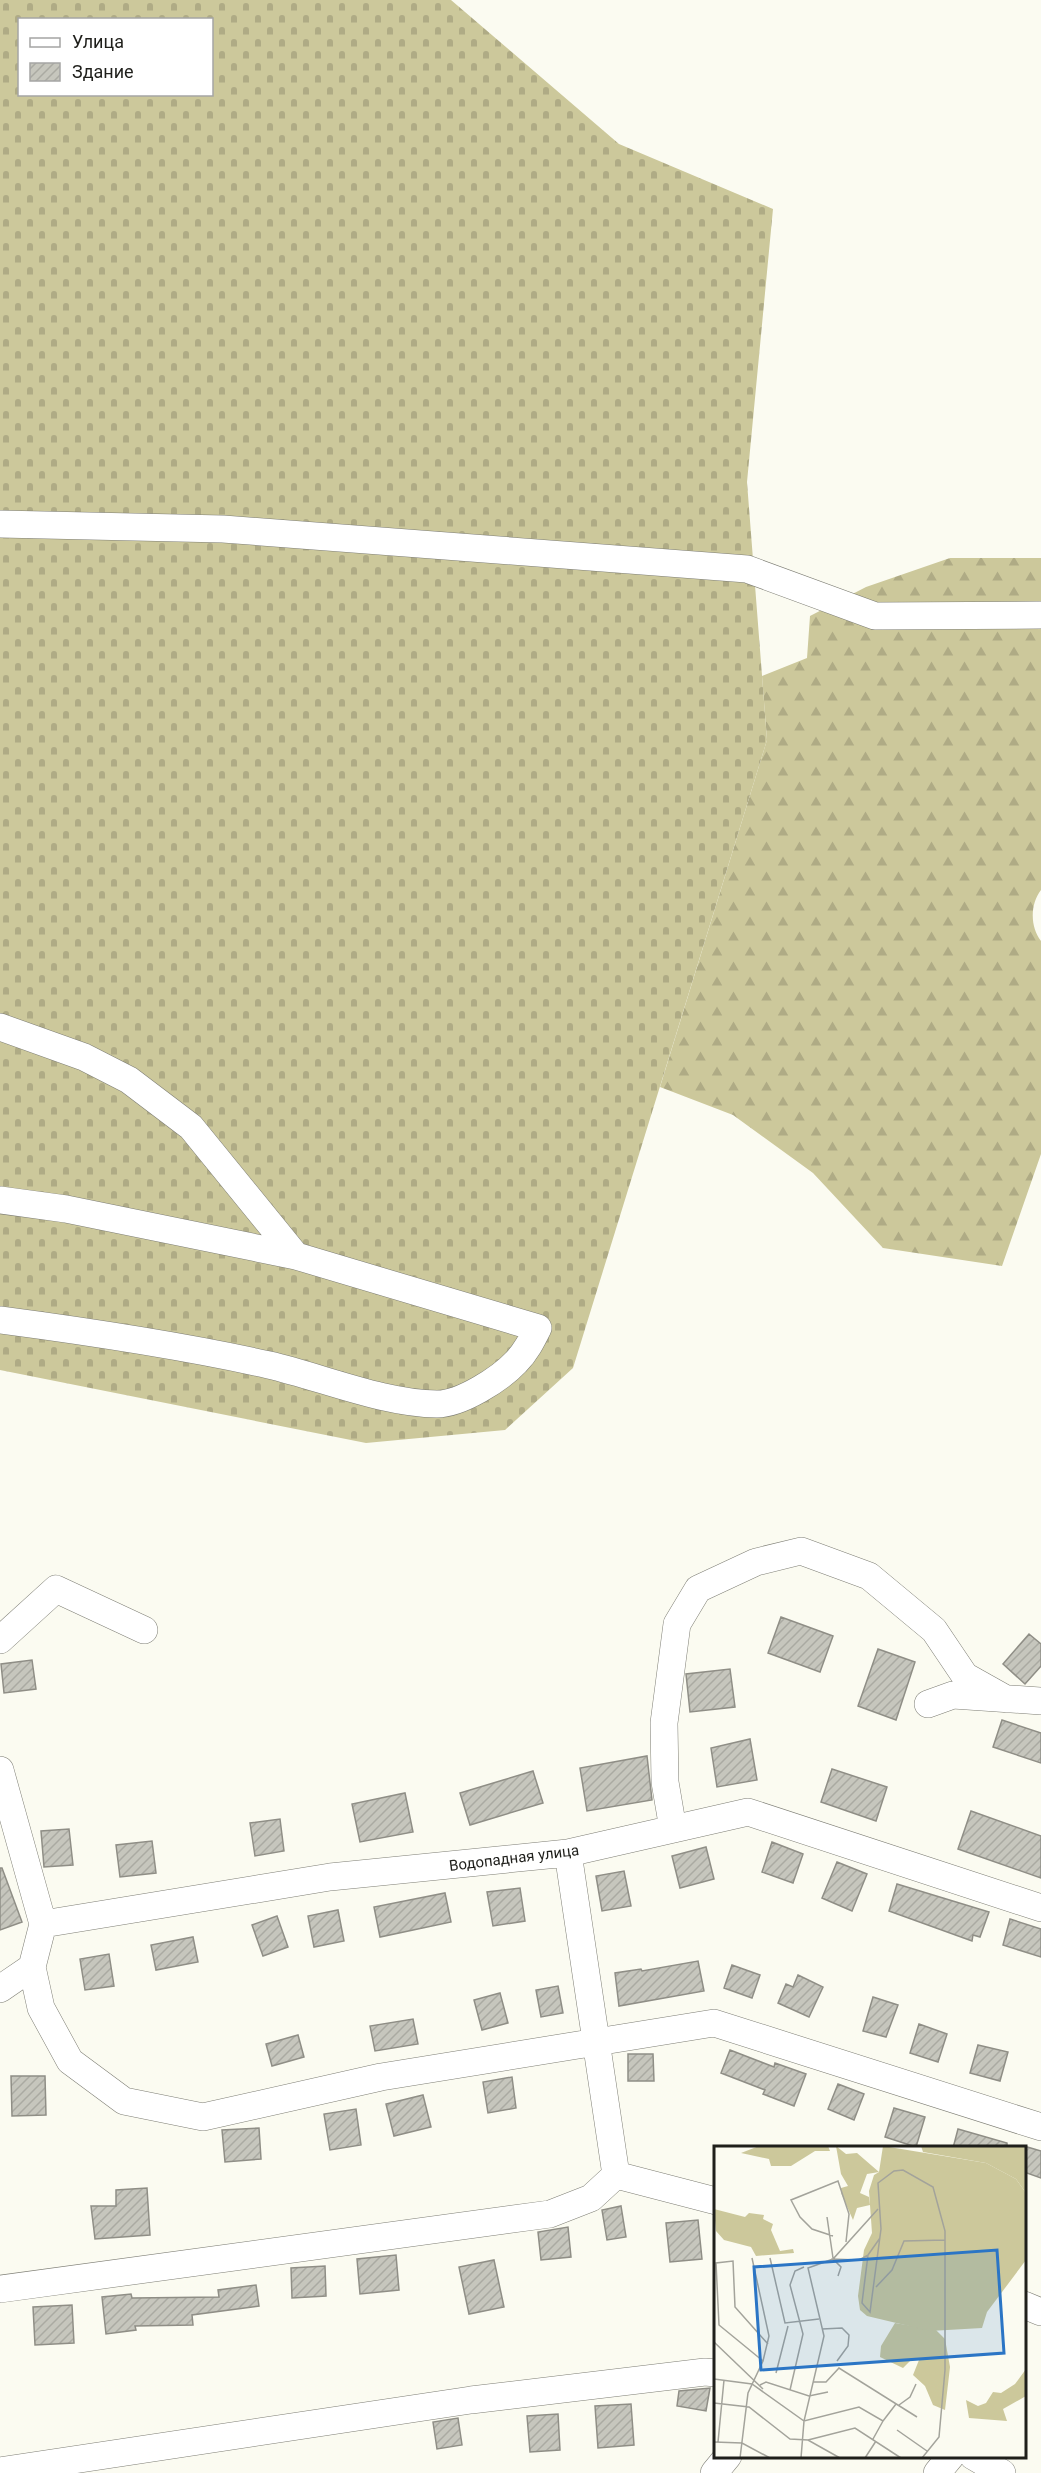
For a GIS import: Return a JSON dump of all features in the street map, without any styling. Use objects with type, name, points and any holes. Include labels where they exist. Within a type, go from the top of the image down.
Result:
[{"type":"street","points":[[0,524],[223,529],[747,569],[875,616],[1041,615]]},
{"type":"street","points":[[0,1027],[84,1057],[129,1080],[191,1127],[296,1256]]},
{"type":"street","points":[[0,1200],[66,1209],[296,1256],[538,1328],[529,1346],[515,1363],[489,1384],[458,1400],[439,1405],[359,1390],[271,1365],[143,1339],[0,1320]]},
{"type":"street","points":[[674,1829],[665,1782],[664,1723],[676,1623],[698,1588],[756,1562],[801,1551],[869,1576],[934,1630],[965,1676],[1006,1699]]},
{"type":"street","points":[[0,1640],[56,1589],[144,1630]]},
{"type":"street","points":[[928,1704],[953,1695],[1041,1701]]},
{"type":"street","points":[[0,1770],[43,1924],[32,1967],[41,2008],[70,2061],[124,2101],[203,2117],[381,2077],[597,2040],[714,2023],[1041,2127]]},
{"type":"street","name":"Водопадная улица","points":[[43,1924],[330,1877],[568,1853],[748,1812],[1041,1908]]},
{"type":"street","points":[[568,1853],[616,2175]]},
{"type":"street","points":[[0,1989],[32,1967]]},
{"type":"street","points":[[616,2175],[714,2200]]},
{"type":"street","points":[[0,2289],[550,2214],[591,2198],[616,2175]]},
{"type":"street","points":[[1026,2306],[1041,2312]]},
{"type":"street","points":[[0,2471],[471,2400],[705,2372],[714,2373]]},
{"type":"street","points":[[714,2473],[727,2458]]},
{"type":"street","points":[[937,2473],[950,2458]]},
{"type":"street","points":[[975,2458],[1002,2473]]},
{"type":"green space","points":[[0,0],[451,0],[619,144],[773,209],[747,482],[767,740],[573,1368],[505,1430],[366,1443],[0,1370]]},
{"type":"green space","points":[[950,558],[1041,558],[1041,890],[1033,909],[1033,922],[1041,941],[1041,1154],[1002,1266],[883,1248],[813,1173],[733,1115],[660,1087],[767,740],[762,676],[807,658],[810,616],[866,587]]},
{"type":"building","points":[[781,1617],[833,1636],[820,1672],[768,1653]]},
{"type":"building","points":[[1029,1634],[1041,1644],[1041,1666],[1025,1684],[1003,1664]]},
{"type":"building","points":[[878,1649],[915,1662],[896,1720],[858,1706]]},
{"type":"building","points":[[32,1660],[36,1689],[4,1693],[1,1664]]},
{"type":"building","points":[[730,1669],[735,1707],[690,1712],[686,1674]]},
{"type":"building","points":[[1002,1720],[1041,1733],[1041,1763],[993,1747]]},
{"type":"building","points":[[750,1739],[757,1780],[717,1787],[711,1748]]},
{"type":"building","points":[[647,1756],[652,1800],[587,1811],[580,1768]]},
{"type":"building","points":[[832,1769],[887,1787],[876,1821],[821,1802]]},
{"type":"building","points":[[533,1771],[543,1803],[470,1825],[460,1793]]},
{"type":"building","points":[[405,1793],[413,1832],[360,1842],[352,1804]]},
{"type":"building","points":[[971,1811],[1041,1836],[1041,1878],[958,1849]]},
{"type":"building","points":[[280,1819],[284,1851],[255,1856],[250,1823]]},
{"type":"building","points":[[69,1829],[73,1865],[44,1867],[41,1831]]},
{"type":"building","points":[[152,1841],[156,1873],[120,1877],[116,1845]]},
{"type":"building","points":[[772,1842],[803,1854],[793,1883],[762,1872]]},
{"type":"building","points":[[706,1847],[714,1879],[680,1888],[672,1856]]},
{"type":"building","points":[[837,1862],[867,1874],[852,1911],[822,1898]]},
{"type":"building","points":[[0,1868],[2,1868],[22,1922],[0,1930]]},
{"type":"building","points":[[624,1871],[631,1906],[602,1911],[596,1876]]},
{"type":"building","points":[[897,1884],[989,1912],[980,1937],[973,1935],[972,1941],[889,1911]]},
{"type":"building","points":[[520,1888],[525,1921],[493,1926],[487,1892]]},
{"type":"building","points":[[445,1893],[451,1922],[380,1937],[374,1907]]},
{"type":"building","points":[[338,1910],[344,1941],[314,1947],[308,1916]]},
{"type":"building","points":[[277,1916],[288,1947],[263,1956],[252,1925]]},
{"type":"building","points":[[1010,1919],[1041,1929],[1041,1957],[1003,1945]]},
{"type":"building","points":[[193,1937],[198,1962],[156,1970],[151,1945]]},
{"type":"building","points":[[109,1954],[114,1986],[85,1990],[80,1959]]},
{"type":"building","points":[[698,1961],[704,1991],[619,2006],[615,1973],[641,1969],[642,1971]]},
{"type":"building","points":[[732,1965],[760,1975],[752,1998],[724,1988]]},
{"type":"building","points":[[798,1975],[823,1987],[809,2017],[778,2003],[786,1984],[793,1987]]},
{"type":"building","points":[[558,1986],[563,2013],[541,2017],[536,1990]]},
{"type":"building","points":[[500,1993],[508,2023],[482,2030],[474,2000]]},
{"type":"building","points":[[873,1997],[898,2005],[886,2037],[863,2031]]},
{"type":"building","points":[[413,2019],[418,2044],[375,2051],[370,2026]]},
{"type":"building","points":[[919,2024],[947,2034],[938,2062],[910,2053]]},
{"type":"building","points":[[298,2035],[304,2057],[272,2066],[266,2044]]},
{"type":"building","points":[[978,2045],[1008,2052],[1000,2081],[970,2073]]},
{"type":"building","points":[[730,2050],[774,2067],[775,2063],[806,2074],[794,2106],[763,2094],[765,2090],[721,2073]]},
{"type":"building","points":[[628,2054],[653,2054],[654,2081],[628,2081]]},
{"type":"building","points":[[11,2076],[45,2076],[46,2115],[12,2116]]},
{"type":"building","points":[[512,2077],[516,2108],[488,2113],[483,2082]]},
{"type":"building","points":[[838,2084],[864,2094],[854,2120],[828,2109]]},
{"type":"building","points":[[423,2095],[431,2127],[394,2136],[386,2104]]},
{"type":"building","points":[[894,2108],[925,2117],[916,2146],[885,2137]]},
{"type":"building","points":[[356,2109],[361,2145],[330,2150],[324,2114]]},
{"type":"building","points":[[259,2128],[261,2159],[225,2162],[222,2130]]},
{"type":"building","points":[[958,2129],[1007,2143],[1007,2146],[954,2146]]},
{"type":"building","points":[[1026,2147],[1041,2151],[1041,2178],[1026,2173]]},
{"type":"building","points":[[147,2188],[150,2235],[95,2239],[91,2206],[116,2206],[116,2190]]},
{"type":"building","points":[[621,2206],[626,2237],[607,2240],[602,2210]]},
{"type":"building","points":[[698,2220],[702,2259],[670,2262],[666,2223]]},
{"type":"building","points":[[568,2227],[571,2257],[541,2260],[538,2232]]},
{"type":"building","points":[[396,2255],[399,2290],[360,2294],[357,2259]]},
{"type":"building","points":[[494,2260],[504,2307],[469,2314],[459,2267]]},
{"type":"building","points":[[325,2266],[326,2296],[292,2298],[291,2268]]},
{"type":"building","points":[[256,2285],[259,2306],[192,2315],[193,2325],[135,2326],[136,2330],[106,2334],[102,2297],[131,2294],[132,2298],[219,2297],[218,2290]]},
{"type":"building","points":[[72,2305],[74,2343],[35,2345],[33,2307]]},
{"type":"building","points":[[710,2388],[706,2411],[677,2406],[679,2391]]},
{"type":"building","points":[[631,2404],[634,2445],[598,2448],[595,2406]]},
{"type":"building","points":[[558,2414],[560,2450],[530,2452],[527,2416]]},
{"type":"building","points":[[458,2418],[462,2445],[437,2449],[433,2422]]}]
